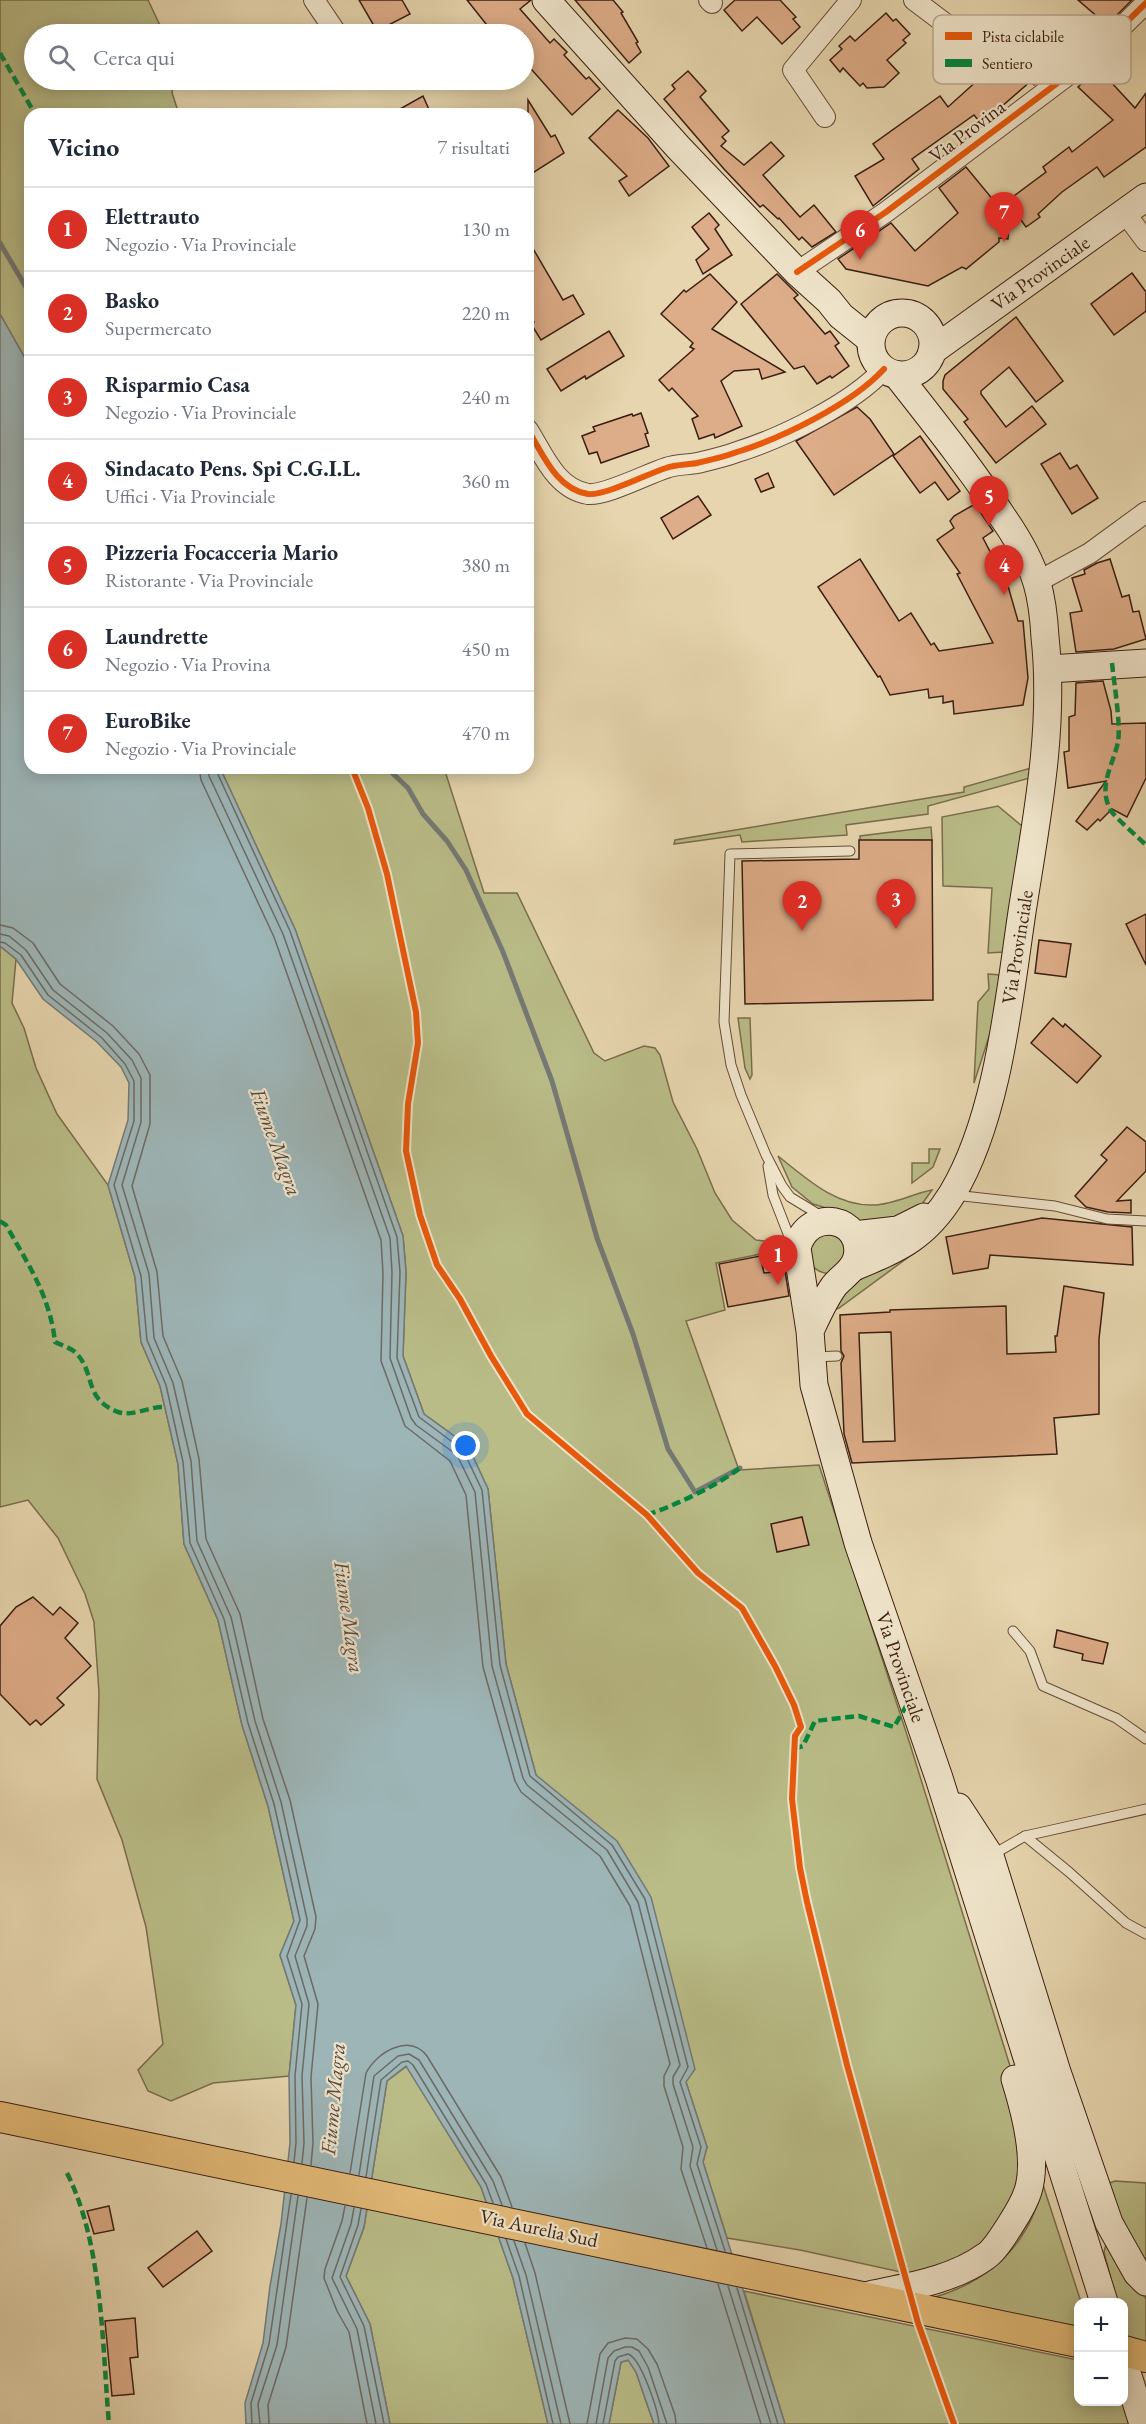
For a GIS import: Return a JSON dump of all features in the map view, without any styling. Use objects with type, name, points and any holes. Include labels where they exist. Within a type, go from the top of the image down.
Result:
[{"type":"main road","points":[[546,0],[678,147],[797,272],[829,301],[849,305],[878,329]]},
{"type":"main road","name":"Via Provinciale","points":[[924,323],[978,316],[1136,205]]},
{"type":"main road","name":"Via Provinciale","points":[[895,314],[916,317],[924,323],[931,336],[908,366],[873,357],[878,329],[895,314]]},
{"type":"main road","points":[[908,366],[978,316]]},
{"type":"main road","name":"Via Provinciale","points":[[908,366],[930,418],[983,486],[1026,555],[1037,582],[1043,611],[1049,669],[1047,745],[1005,1027],[986,1112],[973,1154],[945,1203]]},
{"type":"main road","points":[[1049,669],[1146,663]]},
{"type":"main road","points":[[854,1235],[898,1230],[945,1203]]},
{"type":"main road","points":[[799,1261],[813,1278],[823,1281],[848,1272],[906,1244],[921,1232],[945,1203]]},
{"type":"main road","points":[[819,1348],[822,1304],[848,1272],[858,1254],[854,1235],[839,1223],[830,1221]]},
{"type":"main road","name":"Via Provinciale","points":[[830,1221],[812,1225],[800,1239],[799,1261],[819,1348],[817,1396],[858,1543],[939,1778]]},
{"type":"main road","points":[[939,1778],[990,1856],[1057,2072],[1109,2223],[1137,2273],[1146,2282]]},
{"type":"main road","points":[[939,1778],[949,1868],[997,1993],[1103,2298]]},
{"type":"main road","points":[[865,2296],[933,2280],[966,2267],[988,2255],[1021,2207],[1029,2190],[1031,2163],[1025,2111],[997,1993]]},
{"type":"main road","name":"Via Aurelia Sud","points":[[0,2117],[1074,2341]]},
{"type":"main road","points":[[1133,2356],[1143,2424]]},
{"type":"street","points":[[314,0],[330,24]]},
{"type":"street","points":[[825,117],[793,70],[851,0]]},
{"type":"street","points":[[914,0],[934,15]]},
{"type":"street","name":"Via Provina","points":[[1131,18],[1146,3]]},
{"type":"street","name":"Via Provina","points":[[797,272],[886,212],[1056,84]]},
{"type":"street","points":[[1136,205],[1146,241]]},
{"type":"street","points":[[534,440],[561,483],[587,494],[601,494],[669,466],[696,463],[738,452],[794,428],[849,398],[872,382],[908,366]]},
{"type":"street","points":[[1037,582],[1089,553],[1146,512]]},
{"type":"lane","points":[[830,1221],[790,1197],[765,1155],[731,1065],[724,1022],[730,854],[850,851]]},
{"type":"lane","points":[[765,1155],[773,1195],[799,1261]]},
{"type":"lane","points":[[945,1203],[1055,1206],[1107,1219],[1146,1221]]},
{"type":"lane","points":[[1013,1630],[1030,1651],[1043,1686],[1116,1718],[1146,1739]]},
{"type":"lane","points":[[990,1856],[1025,1836],[1146,1809]]},
{"type":"lane","points":[[1025,1836],[1126,1923],[1146,1934]]},
{"type":"green space","points":[[0,0],[148,0],[159,24],[24,24],[24,90],[172,90],[177,108],[24,108],[24,356],[0,314]]},
{"type":"green space","points":[[1038,766],[1037,776],[928,806],[928,814],[846,825],[847,835],[742,842],[740,835],[674,844],[675,840],[964,792],[964,787]]},
{"type":"green space","points":[[223,774],[446,774],[484,893],[517,893],[594,1053],[605,1061],[644,1046],[655,1048],[660,1055],[673,1102],[697,1149],[715,1193],[732,1220],[756,1240],[787,1244],[793,1260],[764,1267],[761,1254],[716,1263],[725,1310],[686,1321],[739,1470],[819,1465],[909,1741],[1024,2111],[1030,2163],[987,2254],[933,2279],[800,2250],[727,2238],[703,2162],[707,2147],[686,2082],[536,1775],[506,1664],[488,1489],[468,1446],[424,1414],[403,1356],[406,1272],[403,1236],[295,929]]},
{"type":"green space","points":[[998,806],[1022,826],[1004,952],[988,953],[992,888],[943,886],[942,817]]},
{"type":"green space","points":[[931,827],[932,840],[860,841],[860,836]]},
{"type":"green space","points":[[0,946],[16,959],[12,1003],[24,1028],[36,1068],[57,1114],[108,1185],[135,1277],[141,1342],[160,1386],[178,1464],[184,1544],[218,1620],[242,1725],[268,1806],[294,1921],[280,1955],[296,2005],[289,2076],[213,2083],[171,2101],[148,2091],[138,2070],[163,2044],[146,1927],[122,1840],[97,1779],[99,1692],[94,1622],[85,1594],[58,1538],[28,1500],[0,1507]]},
{"type":"green space","points":[[988,974],[1001,975],[995,1018],[974,1083],[978,1002],[989,989]]},
{"type":"green space","points":[[738,1018],[750,1018],[752,1075],[750,1079],[745,1068]]},
{"type":"green space","points":[[929,1149],[940,1149],[933,1167],[912,1183],[912,1163],[929,1163]]},
{"type":"green space","points":[[778,1156],[822,1189],[846,1201],[859,1204],[888,1203],[932,1190],[917,1211],[863,1227],[839,1212],[813,1204],[792,1187]]},
{"type":"green space","points":[[830,1228],[852,1251],[830,1274],[815,1269],[808,1258],[805,1247]]},
{"type":"green space","points":[[921,1248],[839,1308],[827,1312],[869,1269]]},
{"type":"green space","points":[[407,2066],[481,2187],[513,2278],[548,2424],[390,2424],[370,2324],[346,2276],[364,2227],[387,2081]]},
{"type":"green space","points":[[1115,2181],[1146,2183],[1146,2282],[1096,2188]]},
{"type":"green space","points":[[1043,2185],[1080,2298],[1074,2298],[1074,2332],[932,2298],[972,2282],[1004,2258],[1028,2226]]},
{"type":"green space","points":[[1107,2240],[1146,2299],[1146,2342],[1128,2337],[1128,2298],[1116,2298],[1104,2252]]},
{"type":"green space","points":[[744,2291],[1074,2359],[1074,2406],[1124,2406],[1130,2424],[785,2424]]},
{"type":"green space","points":[[629,2360],[636,2372],[654,2424],[609,2424],[621,2362]]},
{"type":"water","name":"Fiume Magra","points":[[0,314],[24,356],[24,774],[223,774],[295,929],[403,1236],[406,1272],[403,1356],[424,1414],[468,1446],[488,1489],[506,1664],[536,1775],[617,1841],[651,1897],[695,2069],[686,2082],[707,2147],[703,2162],[785,2424],[654,2424],[636,2372],[628,2360],[621,2362],[609,2424],[548,2424],[513,2278],[481,2187],[406,2066],[387,2081],[364,2227],[346,2276],[370,2324],[390,2424],[246,2424],[245,2403],[263,2343],[281,2224],[290,2143],[289,2076],[296,2005],[280,1955],[294,1921],[268,1806],[242,1725],[218,1620],[184,1544],[178,1464],[160,1386],[141,1342],[135,1277],[108,1185],[128,1120],[129,1083],[121,1067],[97,1042],[43,999],[16,959],[0,946]]},
{"type":"building","points":[[359,0],[402,0],[410,14],[391,24],[373,24]]},
{"type":"building","points":[[467,0],[531,0],[520,9],[533,24],[486,24]]},
{"type":"building","points":[[575,0],[613,0],[623,12],[621,13],[638,42],[636,43],[641,52],[629,63]]},
{"type":"building","points":[[735,0],[780,0],[796,17],[793,19],[800,27],[782,44],[757,17],[742,31],[724,10]]},
{"type":"building","points":[[1078,0],[1132,0],[1117,15],[1095,15]]},
{"type":"building","points":[[886,13],[893,21],[896,19],[910,34],[903,40],[906,43],[887,60],[899,73],[884,87],[867,88],[863,83],[860,86],[843,68],[840,72],[830,60],[842,49],[839,46],[850,36],[855,41]]},
{"type":"building","points":[[534,25],[550,43],[554,39],[567,52],[564,55],[586,79],[589,77],[600,89],[572,115],[534,72]]},
{"type":"building","points":[[688,71],[706,91],[700,97],[729,131],[722,137],[726,141],[721,146],[744,165],[771,142],[784,156],[763,175],[800,217],[814,205],[836,232],[812,247],[802,237],[799,240],[779,218],[763,205],[760,207],[724,169],[664,99],[675,89],[672,85]]},
{"type":"building","points":[[973,84],[1028,84],[985,121],[982,118],[979,121],[974,115],[912,159],[919,169],[873,206],[855,176],[884,159],[873,144],[940,96],[948,107]]},
{"type":"building","points":[[1081,84],[1113,84],[1135,108],[1146,93],[1146,147],[1104,177],[1097,167],[1062,192],[1038,214],[1040,217],[1026,227],[1010,205],[1008,239],[999,238],[999,242],[966,269],[962,267],[928,286],[846,269],[838,259],[891,223],[915,251],[958,213],[939,188],[966,167],[999,207],[1046,172],[1043,167],[1069,147],[1072,152],[1113,120],[1078,87]]},
{"type":"building","points":[[423,96],[428,108],[402,108]]},
{"type":"building","points":[[534,110],[551,137],[555,135],[564,153],[534,172]]},
{"type":"building","points":[[618,110],[648,138],[669,166],[629,196],[619,181],[627,176],[589,138]]},
{"type":"building","points":[[709,213],[719,225],[715,229],[732,255],[703,274],[696,260],[709,249],[692,227]]},
{"type":"building","points":[[534,250],[563,300],[573,295],[584,314],[541,340],[534,329]]},
{"type":"building","points":[[1132,273],[1146,292],[1146,311],[1114,335],[1091,304]]},
{"type":"building","points":[[710,274],[737,302],[712,329],[785,372],[762,379],[759,369],[734,371],[721,381],[742,426],[715,438],[714,434],[699,439],[692,419],[698,416],[672,388],[669,391],[659,380],[694,349],[690,347],[693,343],[661,314],[684,290],[686,292]]},
{"type":"building","points":[[777,274],[798,295],[794,298],[825,334],[830,331],[839,343],[835,346],[849,366],[832,378],[830,376],[817,384],[804,366],[794,369],[741,304]]},
{"type":"building","points":[[1016,317],[1063,381],[1036,402],[1009,367],[981,391],[1006,427],[1032,406],[1046,424],[996,463],[964,422],[968,419],[943,389],[943,381],[945,375]]},
{"type":"building","points":[[609,331],[624,356],[561,391],[547,369]]},
{"type":"building","points":[[857,407],[870,419],[894,454],[834,495],[796,441]]},
{"type":"building","points":[[641,413],[648,433],[645,434],[649,446],[601,463],[597,452],[589,454],[582,436],[595,431],[593,427]]},
{"type":"building","points":[[920,436],[960,491],[948,500],[935,482],[920,493],[893,456]]},
{"type":"building","points":[[1060,453],[1070,469],[1077,465],[1098,498],[1072,514],[1041,464]]},
{"type":"building","points":[[768,473],[774,487],[761,492],[755,479]]},
{"type":"building","points":[[698,496],[711,515],[673,539],[661,518]]},
{"type":"building","points":[[975,504],[993,531],[983,538],[1008,586],[1018,621],[1023,621],[1028,678],[1023,705],[954,714],[953,701],[943,703],[943,696],[929,698],[928,689],[890,695],[880,676],[878,677],[818,587],[860,559],[899,621],[911,613],[931,645],[934,643],[939,651],[993,643],[957,574],[960,573],[937,540],[954,528],[950,521],[954,516]]},
{"type":"building","points":[[1110,559],[1122,597],[1129,595],[1133,612],[1139,611],[1146,639],[1114,649],[1076,652],[1070,613],[1082,611],[1072,578],[1085,574],[1084,570],[1097,563]]},
{"type":"building","points":[[1103,681],[1112,724],[1146,723],[1146,778],[1127,817],[1112,809],[1087,830],[1076,821],[1106,781],[1068,788],[1064,752],[1069,751],[1069,717],[1075,715],[1076,683]]},
{"type":"building","points":[[859,840],[932,840],[933,1000],[745,1004],[742,861],[859,859]]},
{"type":"building","points":[[1146,914],[1146,965],[1126,924]]},
{"type":"building","points":[[1039,940],[1071,944],[1066,977],[1035,973]]},
{"type":"building","points":[[1053,1018],[1063,1027],[1065,1024],[1101,1056],[1077,1083],[1031,1043]]},
{"type":"building","points":[[1127,1127],[1146,1142],[1146,1171],[1117,1201],[1131,1200],[1131,1213],[1108,1212],[1086,1207],[1075,1196],[1107,1160],[1101,1155]]},
{"type":"building","points":[[1042,1218],[1132,1227],[1133,1265],[990,1255],[988,1268],[953,1274],[946,1237]]},
{"type":"building","points":[[760,1256],[764,1273],[785,1271],[789,1296],[728,1307],[719,1264]]},
{"type":"building","points":[[1064,1286],[1104,1293],[1099,1339],[1099,1414],[1054,1418],[1057,1454],[852,1463],[844,1434],[841,1363],[844,1356],[841,1351],[840,1315],[890,1312],[890,1310],[1006,1306],[1007,1354],[1056,1352],[1055,1336],[1057,1336]],"holes":[[[891,1332],[895,1441],[863,1442],[859,1333]]]},
{"type":"building","points":[[802,1517],[809,1545],[777,1552],[771,1524]]},
{"type":"building","points":[[33,1597],[53,1615],[60,1607],[78,1623],[65,1638],[91,1666],[57,1698],[64,1705],[41,1725],[36,1720],[30,1725],[0,1694],[0,1626],[16,1607]]},
{"type":"building","points":[[1057,1630],[1108,1643],[1103,1664],[1082,1660],[1083,1654],[1054,1647]]},
{"type":"building","points":[[109,2206],[114,2230],[94,2234],[87,2211]]},
{"type":"building","points":[[197,2231],[212,2251],[163,2287],[148,2268]]},
{"type":"building","points":[[135,2318],[138,2357],[130,2358],[134,2394],[112,2396],[105,2321]]},
{"type":"waterway","points":[[0,243],[24,284]]},
{"type":"waterway","points":[[393,774],[408,788],[423,814],[447,841],[466,870],[503,952],[552,1081],[597,1238],[633,1334],[668,1449],[695,1492],[740,1468]]},
{"type":"marked path","points":[[0,53],[32,108]]},
{"type":"marked path","points":[[1112,663],[1119,735],[1105,792],[1110,809],[1146,845]]},
{"type":"marked path","points":[[0,1221],[6,1225],[37,1281],[48,1310],[55,1342],[74,1351],[82,1361],[99,1400],[107,1407],[124,1413],[165,1407]]},
{"type":"marked path","points":[[647,1515],[719,1482],[740,1468]]},
{"type":"marked path","points":[[794,1749],[803,1746],[815,1721],[859,1716],[894,1727],[912,1696]]},
{"type":"marked path","points":[[67,2173],[79,2201],[94,2263],[102,2328],[109,2424]]},
{"type":"cycle path","points":[[1131,18],[1146,3]]},
{"type":"cycle path","points":[[797,272],[886,212],[1056,84]]},
{"type":"cycle path","points":[[534,440],[552,469],[567,485],[588,494],[605,492],[670,467],[722,457],[795,429],[854,395],[884,369]]},
{"type":"cycle path","points":[[354,774],[368,808],[387,874],[416,1012],[418,1043],[408,1104],[406,1151],[420,1215],[437,1265],[460,1299],[491,1356],[527,1414],[647,1515],[698,1573],[742,1608],[794,1705],[801,1727],[795,1736],[792,1799],[800,1868],[807,1902],[847,2065],[918,2323],[954,2424]]},
{"type":"place","name":"EuroBike","points":[[1004,242]]},
{"type":"place","name":"Laundrette","points":[[860,260]]},
{"type":"place","name":"Pizzeria Focacceria Mario","points":[[989,526]]},
{"type":"place","name":"Sindacato Pens. Spi C.G.I.L.","points":[[1004,595]]},
{"type":"place","name":"Risparmio Casa","points":[[896,929]]},
{"type":"place","name":"Basko","points":[[802,931]]},
{"type":"place","name":"Elettrauto","points":[[778,1285]]}]
